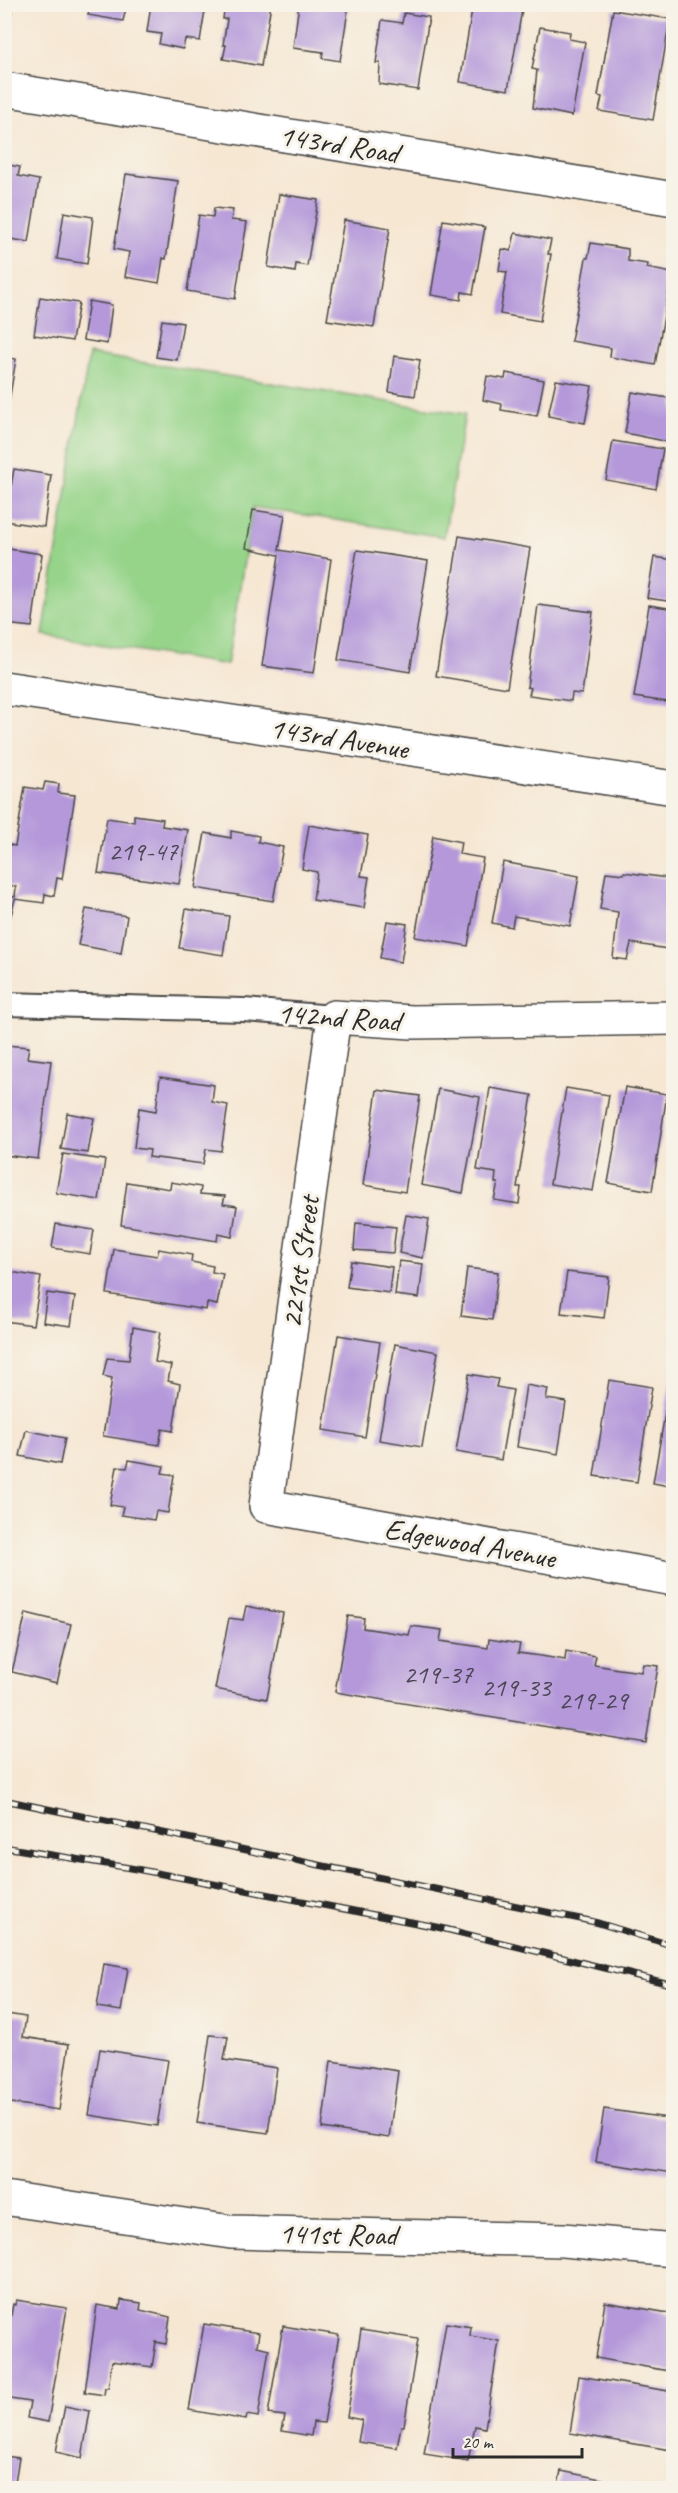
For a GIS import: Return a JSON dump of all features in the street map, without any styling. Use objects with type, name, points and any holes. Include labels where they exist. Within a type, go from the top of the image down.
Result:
[{"type":"street","name":"143rd Road","points":[[4,89],[674,199]]},
{"type":"street","name":"143rd Avenue","points":[[4,688],[674,788]]},
{"type":"street","name":"142nd Road","points":[[334,1017],[412,1022],[674,1018]]},
{"type":"street","name":"221st Street","points":[[267,1506],[334,1017]]},
{"type":"street","name":"Edgewood Avenue","points":[[267,1506],[674,1579]]},
{"type":"street","name":"141st Road","points":[[4,2198],[231,2232],[563,2240],[674,2250]]},
{"type":"lane","name":"142nd Road","points":[[4,1004],[244,1010],[334,1017]]},
{"type":"green space","points":[[89,354],[465,414],[444,537],[253,507],[227,665],[43,635]]},
{"type":"building","points":[[4,4],[13,4],[11,18],[4,17]]},
{"type":"building","points":[[90,4],[127,4],[123,21],[88,15]]},
{"type":"building","points":[[151,4],[206,4],[200,41],[185,39],[183,49],[159,44],[161,34],[147,32]]},
{"type":"building","points":[[225,4],[271,4],[261,66],[223,59],[227,19],[223,19]]},
{"type":"building","points":[[299,4],[349,4],[340,61],[322,58],[323,52],[293,48]]},
{"type":"building","points":[[473,4],[523,4],[508,90],[460,82]]},
{"type":"building","points":[[613,10],[670,19],[653,120],[599,111],[602,97],[598,96]]},
{"type":"building","points":[[404,13],[429,17],[418,90],[379,84],[380,63],[376,63],[382,20],[402,23]]},
{"type":"building","points":[[540,27],[570,32],[569,39],[585,42],[572,116],[533,108],[537,70],[532,69]]},
{"type":"building","points":[[4,164],[20,167],[18,176],[39,180],[29,242],[4,238]]},
{"type":"building","points":[[126,174],[178,181],[166,259],[163,258],[159,283],[125,277],[129,252],[114,249]]},
{"type":"building","points":[[279,194],[318,200],[307,266],[296,264],[295,272],[268,267]]},
{"type":"building","points":[[214,208],[233,210],[231,220],[247,222],[235,299],[187,291],[199,215],[213,217]]},
{"type":"building","points":[[64,212],[93,217],[87,264],[57,259]]},
{"type":"building","points":[[344,220],[390,228],[374,327],[327,320]]},
{"type":"building","points":[[443,220],[485,227],[473,294],[462,292],[461,300],[431,295]]},
{"type":"building","points":[[515,233],[551,240],[548,254],[551,254],[540,321],[500,314],[507,272],[499,271],[502,249],[511,251]]},
{"type":"building","points":[[591,243],[628,249],[628,261],[648,264],[647,268],[672,273],[655,365],[610,357],[611,348],[571,341],[586,258],[588,258]]},
{"type":"building","points":[[40,297],[79,303],[72,341],[34,335]]},
{"type":"building","points":[[89,301],[112,305],[107,344],[83,340]]},
{"type":"building","points":[[162,320],[183,323],[177,360],[156,357]]},
{"type":"building","points":[[394,356],[420,360],[415,396],[389,392]]},
{"type":"building","points":[[4,357],[16,359],[6,420],[4,420]]},
{"type":"building","points":[[506,373],[544,380],[537,416],[501,410],[502,404],[483,400],[487,376],[505,379]]},
{"type":"building","points":[[556,380],[592,386],[585,423],[548,416]]},
{"type":"building","points":[[632,392],[674,399],[674,443],[625,433]]},
{"type":"building","points":[[613,441],[663,449],[656,489],[606,480]]},
{"type":"building","points":[[14,469],[51,475],[44,527],[5,521]]},
{"type":"building","points":[[253,510],[285,515],[279,550],[331,559],[314,673],[262,666],[279,555],[246,548]]},
{"type":"building","points":[[459,536],[530,548],[507,688],[436,676]]},
{"type":"building","points":[[9,549],[42,554],[32,627],[5,624],[5,586]]},
{"type":"building","points":[[357,550],[428,561],[410,672],[338,660]]},
{"type":"building","points":[[654,557],[674,560],[674,602],[647,598]]},
{"type":"building","points":[[538,605],[593,612],[582,694],[572,693],[571,701],[529,695],[531,688],[527,687]]},
{"type":"building","points":[[649,605],[674,609],[674,703],[634,697]]},
{"type":"building","points":[[45,782],[59,784],[58,793],[75,795],[62,879],[57,878],[54,896],[45,894],[44,903],[15,899],[4,943],[4,896],[15,897],[16,887],[5,884],[5,844],[15,846],[25,787],[43,790]]},
{"type":"building","points":[[134,815],[163,819],[162,826],[188,830],[179,884],[98,873],[107,818],[134,822]]},
{"type":"building","points":[[309,825],[368,835],[361,876],[369,877],[364,908],[313,900],[317,872],[302,869]]},
{"type":"building","points":[[231,831],[259,836],[258,842],[283,847],[273,901],[195,888],[205,833],[231,838]]},
{"type":"building","points":[[433,836],[461,842],[459,854],[483,858],[468,946],[415,937]]},
{"type":"building","points":[[503,862],[579,876],[570,926],[514,916],[512,927],[492,923]]},
{"type":"building","points":[[606,872],[624,874],[624,872],[674,879],[674,950],[631,943],[627,960],[613,958],[618,912],[600,909]]},
{"type":"building","points":[[86,909],[127,916],[121,953],[78,945]]},
{"type":"building","points":[[186,909],[229,916],[223,955],[179,948]]},
{"type":"building","points":[[387,921],[407,924],[401,962],[380,958]]},
{"type":"building","points":[[4,1045],[29,1047],[27,1058],[51,1061],[38,1159],[4,1155]]},
{"type":"building","points":[[160,1077],[214,1085],[212,1102],[228,1105],[221,1151],[206,1149],[203,1164],[149,1157],[150,1150],[134,1148],[139,1108],[156,1111]]},
{"type":"building","points":[[625,1087],[667,1094],[652,1191],[608,1183]]},
{"type":"building","points":[[490,1088],[532,1095],[517,1187],[521,1187],[519,1204],[494,1200],[498,1183],[495,1183],[496,1173],[477,1170]]},
{"type":"building","points":[[566,1088],[609,1095],[593,1191],[550,1184]]},
{"type":"building","points":[[438,1089],[480,1097],[463,1193],[421,1185]]},
{"type":"building","points":[[377,1090],[420,1096],[405,1192],[363,1185]]},
{"type":"building","points":[[67,1113],[94,1118],[88,1153],[61,1149]]},
{"type":"building","points":[[63,1154],[105,1160],[99,1200],[56,1193]]},
{"type":"building","points":[[127,1182],[170,1189],[171,1182],[201,1187],[200,1194],[225,1196],[223,1204],[237,1206],[232,1237],[218,1234],[217,1241],[121,1225]]},
{"type":"building","points":[[406,1215],[429,1219],[423,1258],[399,1253]]},
{"type":"building","points":[[356,1223],[396,1227],[393,1253],[354,1250]]},
{"type":"building","points":[[56,1224],[94,1230],[90,1254],[52,1248]]},
{"type":"building","points":[[114,1249],[157,1256],[159,1249],[192,1255],[191,1262],[213,1266],[212,1272],[223,1274],[217,1305],[207,1303],[206,1310],[107,1294]]},
{"type":"building","points":[[351,1261],[392,1267],[389,1293],[347,1287]]},
{"type":"building","points":[[399,1261],[423,1264],[419,1298],[395,1295]]},
{"type":"building","points":[[467,1268],[498,1272],[492,1320],[461,1316]]},
{"type":"building","points":[[4,1271],[41,1277],[33,1325],[4,1321]]},
{"type":"building","points":[[567,1272],[609,1277],[604,1318],[561,1313]]},
{"type":"building","points":[[47,1293],[75,1297],[71,1326],[43,1322]]},
{"type":"building","points":[[133,1327],[160,1332],[155,1362],[171,1365],[168,1381],[180,1384],[173,1431],[162,1429],[159,1445],[103,1436],[112,1378],[103,1376],[107,1358],[129,1360]]},
{"type":"building","points":[[338,1335],[380,1342],[365,1437],[323,1430]]},
{"type":"building","points":[[395,1344],[438,1352],[422,1447],[379,1440]]},
{"type":"building","points":[[672,1373],[674,1373],[674,1487],[653,1483]]},
{"type":"building","points":[[469,1374],[498,1379],[496,1387],[513,1390],[501,1460],[456,1452]]},
{"type":"building","points":[[609,1380],[652,1387],[637,1482],[594,1476]]},
{"type":"building","points":[[526,1385],[548,1389],[546,1399],[566,1402],[558,1454],[517,1447]]},
{"type":"building","points":[[26,1430],[65,1438],[60,1464],[20,1456]]},
{"type":"building","points":[[129,1460],[164,1466],[162,1473],[174,1475],[168,1513],[156,1511],[154,1520],[121,1515],[123,1507],[110,1505],[117,1467],[127,1468]]},
{"type":"building","points":[[246,1606],[283,1613],[267,1699],[215,1689],[229,1618],[243,1620]]},
{"type":"building","points":[[26,1613],[71,1624],[57,1683],[12,1672]]},
{"type":"building","points":[[348,1616],[364,1618],[363,1628],[409,1635],[411,1626],[442,1630],[440,1641],[488,1648],[489,1639],[520,1644],[518,1653],[565,1660],[566,1651],[596,1656],[594,1665],[641,1672],[643,1664],[658,1666],[646,1743],[335,1692]]},
{"type":"building","points":[[104,1964],[128,1968],[121,2011],[97,2007]]},
{"type":"building","points":[[7,2014],[26,2017],[23,2037],[69,2044],[59,2110],[4,2102],[4,2028]]},
{"type":"building","points":[[210,2035],[228,2037],[224,2060],[277,2068],[268,2133],[197,2123]]},
{"type":"building","points":[[100,2049],[168,2060],[157,2126],[89,2115]]},
{"type":"building","points":[[331,2061],[398,2071],[389,2138],[322,2128]]},
{"type":"building","points":[[604,2109],[674,2119],[674,2173],[596,2162]]},
{"type":"building","points":[[16,2300],[67,2308],[48,2422],[27,2418],[30,2402],[4,2398],[4,2354],[13,2304],[15,2305]]},
{"type":"building","points":[[121,2300],[141,2303],[140,2310],[170,2317],[166,2344],[156,2342],[152,2367],[112,2361],[108,2388],[105,2388],[104,2395],[85,2392],[97,2305],[120,2309]]},
{"type":"building","points":[[605,2302],[674,2314],[674,2372],[596,2358]]},
{"type":"building","points":[[446,2323],[471,2327],[470,2336],[499,2341],[485,2428],[475,2426],[468,2461],[424,2454]]},
{"type":"building","points":[[204,2324],[259,2333],[257,2346],[269,2349],[258,2417],[247,2415],[246,2420],[189,2410]]},
{"type":"building","points":[[283,2326],[339,2335],[324,2423],[313,2422],[311,2436],[282,2431],[285,2416],[268,2414]]},
{"type":"building","points":[[361,2330],[418,2339],[404,2426],[401,2426],[397,2448],[358,2442],[362,2420],[347,2417]]},
{"type":"building","points":[[579,2376],[674,2392],[671,2450],[570,2433]]},
{"type":"building","points":[[65,2406],[90,2411],[82,2458],[56,2452]]},
{"type":"building","points":[[4,2456],[19,2458],[14,2488],[4,2488]]},
{"type":"building","points":[[561,2471],[641,2487],[641,2488],[557,2488]]},
{"type":"railway","points":[[4,1800],[595,1922],[674,1946]]},
{"type":"railway","points":[[4,1847],[136,1869],[437,1927],[674,1985]]}]
